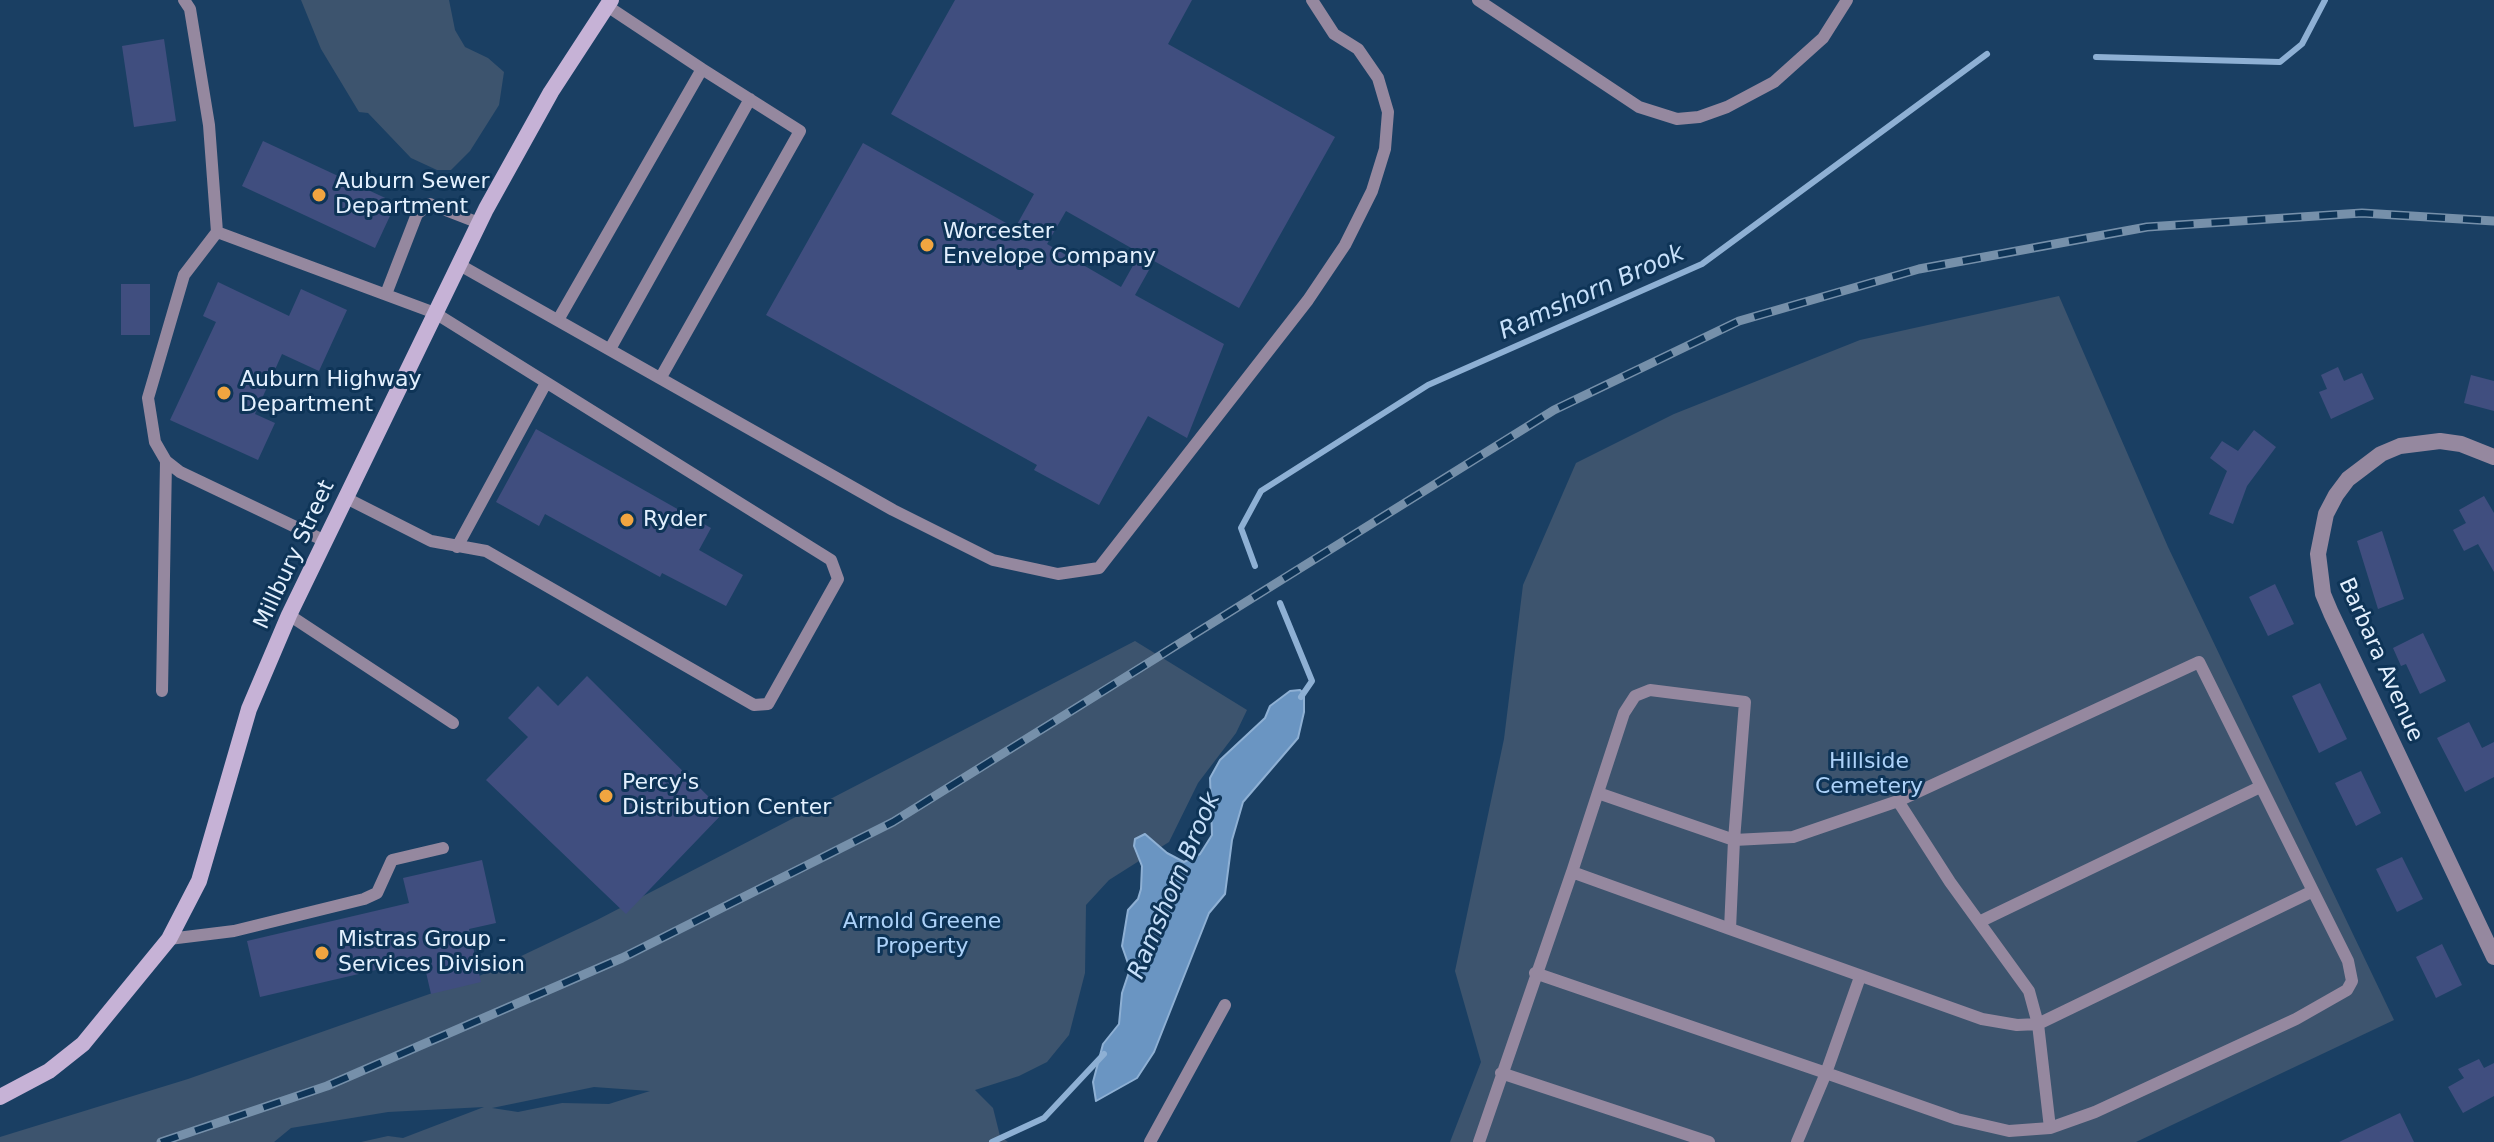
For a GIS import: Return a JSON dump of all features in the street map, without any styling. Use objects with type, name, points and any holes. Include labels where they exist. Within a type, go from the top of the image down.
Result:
[{"type":"street","name":"Millbury Street","points":[[0,1097],[49,1071],[88,1039],[169,939],[199,881],[249,709],[289,615],[479,223],[551,92],[609,3]]},
{"type":"street","name":"Barbara Avenue","points":[[2494,457],[2461,444],[2440,441],[2400,446],[2381,454],[2348,479],[2336,495],[2326,514],[2318,554],[2323,594],[2331,613],[2494,957]]},
{"type":"lane","points":[[184,0],[190,9],[209,125],[217,232],[184,275],[148,398],[155,442],[166,461],[180,472],[325,541]]},
{"type":"lane","points":[[458,264],[893,510],[993,560],[1058,574],[1099,568],[1308,300],[1345,245],[1372,191],[1385,149],[1388,112],[1378,78],[1358,49],[1334,34],[1312,0]]},
{"type":"lane","points":[[1478,0],[1639,107],[1677,119],[1699,117],[1727,107],[1774,82],[1823,38],[1847,0]]},
{"type":"lane","points":[[609,3],[702,69],[800,131],[661,377]]},
{"type":"lane","points":[[558,320],[702,69]]},
{"type":"lane","points":[[610,349],[750,99]]},
{"type":"lane","points":[[386,294],[417,214],[430,204],[479,223]]},
{"type":"lane","points":[[217,232],[435,313],[831,560],[838,579],[768,704],[754,705],[486,551],[431,541],[346,498]]},
{"type":"lane","points":[[457,547],[546,383]]},
{"type":"lane","points":[[162,691],[166,461]]},
{"type":"lane","points":[[289,615],[453,723]]},
{"type":"lane","points":[[1535,973],[1957,1119],[2009,1131],[2050,1128],[2110,1106],[2296,1019],[2347,990],[2352,981],[2348,961],[2199,662],[1898,801],[1793,837],[1734,840],[1598,793]]},
{"type":"lane","points":[[1479,1142],[1624,713],[1635,696],[1650,690],[1745,702],[1730,929]]},
{"type":"lane","points":[[1979,922],[2260,787]]},
{"type":"lane","points":[[1898,801],[2029,991],[2038,1024],[2050,1128]]},
{"type":"lane","points":[[169,939],[234,931],[364,899],[377,893],[392,860],[443,848]]},
{"type":"lane","points":[[1572,872],[1982,1019],[2017,1025],[2038,1024],[2313,891]]},
{"type":"lane","points":[[1797,1142],[1826,1073],[1860,977]]},
{"type":"lane","points":[[1150,1142],[1225,1005]]},
{"type":"lane","points":[[1501,1073],[1709,1142]]},
{"type":"green space","points":[[301,0],[449,0],[455,30],[465,47],[488,58],[504,72],[499,105],[470,151],[451,170],[437,170],[411,158],[368,113],[359,112],[321,49]]},
{"type":"green space","name":"Hillside Cemetery","points":[[2059,296],[2168,547],[2394,1020],[2136,1142],[1450,1142],[1481,1062],[1455,971],[1504,739],[1523,585],[1576,463],[1674,414],[1860,340]]},
{"type":"green space","name":"Arnold Greene Property","points":[[1135,641],[1247,710],[1236,733],[1198,783],[1169,842],[1109,880],[1086,905],[1085,973],[1069,1035],[1047,1062],[1019,1076],[975,1090],[993,1108],[1000,1136],[1008,1142],[361,1142],[388,1136],[403,1138],[484,1107],[388,1112],[291,1128],[274,1142],[0,1142],[0,1137],[188,1079],[475,978],[597,920]],"holes":[[[594,1087],[650,1091],[609,1104],[562,1103],[518,1112],[492,1108]]]},
{"type":"water","points":[[1300,690],[1304,694],[1304,712],[1298,738],[1243,802],[1232,840],[1225,894],[1209,913],[1154,1052],[1137,1078],[1096,1101],[1093,1082],[1103,1044],[1119,1024],[1122,993],[1130,969],[1122,946],[1128,910],[1138,899],[1141,889],[1142,866],[1134,846],[1135,839],[1145,834],[1167,853],[1184,862],[1200,854],[1212,835],[1210,778],[1220,760],[1265,718],[1270,706],[1290,691]]},
{"type":"building","name":"Worcester Envelope Company","points":[[955,0],[1192,0],[1168,44],[1335,137],[1239,308],[1154,261],[1135,295],[1224,344],[1187,438],[1148,416],[1099,505],[1034,470],[1037,465],[766,315],[863,143],[1015,228],[1034,194],[891,114]],"holes":[[[1066,211],[1140,253],[1121,287],[1047,244]]]},
{"type":"building","points":[[164,39],[176,121],[134,127],[122,46]]},
{"type":"building","name":"Auburn Sewer Department","points":[[263,141],[396,203],[375,248],[242,186]]},
{"type":"building","name":"Auburn Highway Department","points":[[218,282],[289,316],[301,289],[347,310],[319,371],[282,354],[255,414],[275,423],[258,460],[170,420],[216,322],[203,316]]},
{"type":"building","points":[[121,284],[150,284],[150,335],[121,335]]},
{"type":"building","points":[[2338,367],[2344,381],[2362,373],[2374,399],[2331,419],[2319,392],[2327,389],[2321,375]]},
{"type":"building","points":[[2471,375],[2494,381],[2494,411],[2464,403]]},
{"type":"building","name":"Ryder","points":[[536,429],[711,528],[699,550],[743,575],[726,606],[662,573],[660,577],[545,514],[539,526],[496,502]]},
{"type":"building","points":[[2254,430],[2276,447],[2247,486],[2233,524],[2209,514],[2227,471],[2210,458],[2222,441],[2238,451]]},
{"type":"building","points":[[2484,496],[2494,513],[2494,572],[2478,544],[2464,551],[2453,530],[2466,523],[2459,510]]},
{"type":"building","points":[[2382,531],[2404,599],[2378,609],[2357,541]]},
{"type":"building","points":[[2275,584],[2294,624],[2268,636],[2249,597]]},
{"type":"building","points":[[2423,633],[2446,681],[2420,694],[2406,664],[2401,666],[2393,648]]},
{"type":"building","name":"Percy's Distribution Center","points":[[587,676],[724,812],[626,914],[486,780],[528,737],[508,718],[538,686],[558,706]]},
{"type":"building","points":[[2320,683],[2347,739],[2319,753],[2292,696]]},
{"type":"building","points":[[2469,722],[2482,748],[2494,742],[2494,777],[2465,792],[2437,738]]},
{"type":"building","points":[[2361,771],[2381,813],[2356,826],[2335,783]]},
{"type":"building","points":[[2402,857],[2423,899],[2397,912],[2376,869]]},
{"type":"building","points":[[482,860],[496,923],[469,929],[481,982],[431,994],[423,959],[260,997],[247,941],[409,903],[403,878]]},
{"type":"building","points":[[2442,944],[2462,985],[2436,998],[2416,957]]},
{"type":"building","points":[[2479,1059],[2484,1068],[2494,1063],[2494,1096],[2463,1113],[2448,1087],[2464,1078],[2458,1069]]},
{"type":"building","points":[[2400,1113],[2414,1142],[2339,1142]]},
{"type":"waterway","name":"Ramshorn Brook","points":[[2096,57],[2280,62],[2302,44],[2325,0]]},
{"type":"waterway","name":"Ramshorn Brook","points":[[1255,566],[1241,528],[1261,491],[1428,385],[1702,264],[1987,54]]},
{"type":"waterway","name":"Ramshorn Brook","points":[[1280,603],[1312,681],[1301,697]]},
{"type":"waterway","name":"Ramshorn Brook","points":[[992,1142],[1044,1118],[1104,1054]]},
{"type":"railway","points":[[161,1142],[327,1086],[622,958],[893,822],[1554,410],[1739,321],[1919,269],[2147,227],[2362,213],[2494,221]]},
{"type":"place","name":"Auburn Sewer Department","points":[[319,195]]},
{"type":"place","name":"Worcester Envelope Company","points":[[927,245]]},
{"type":"place","name":"Auburn Highway Department","points":[[224,393]]},
{"type":"place","name":"Ryder","points":[[627,520]]},
{"type":"place","name":"Percy's Distribution Center","points":[[606,796]]},
{"type":"place","name":"Mistras Group - Services Division","points":[[322,953]]}]
